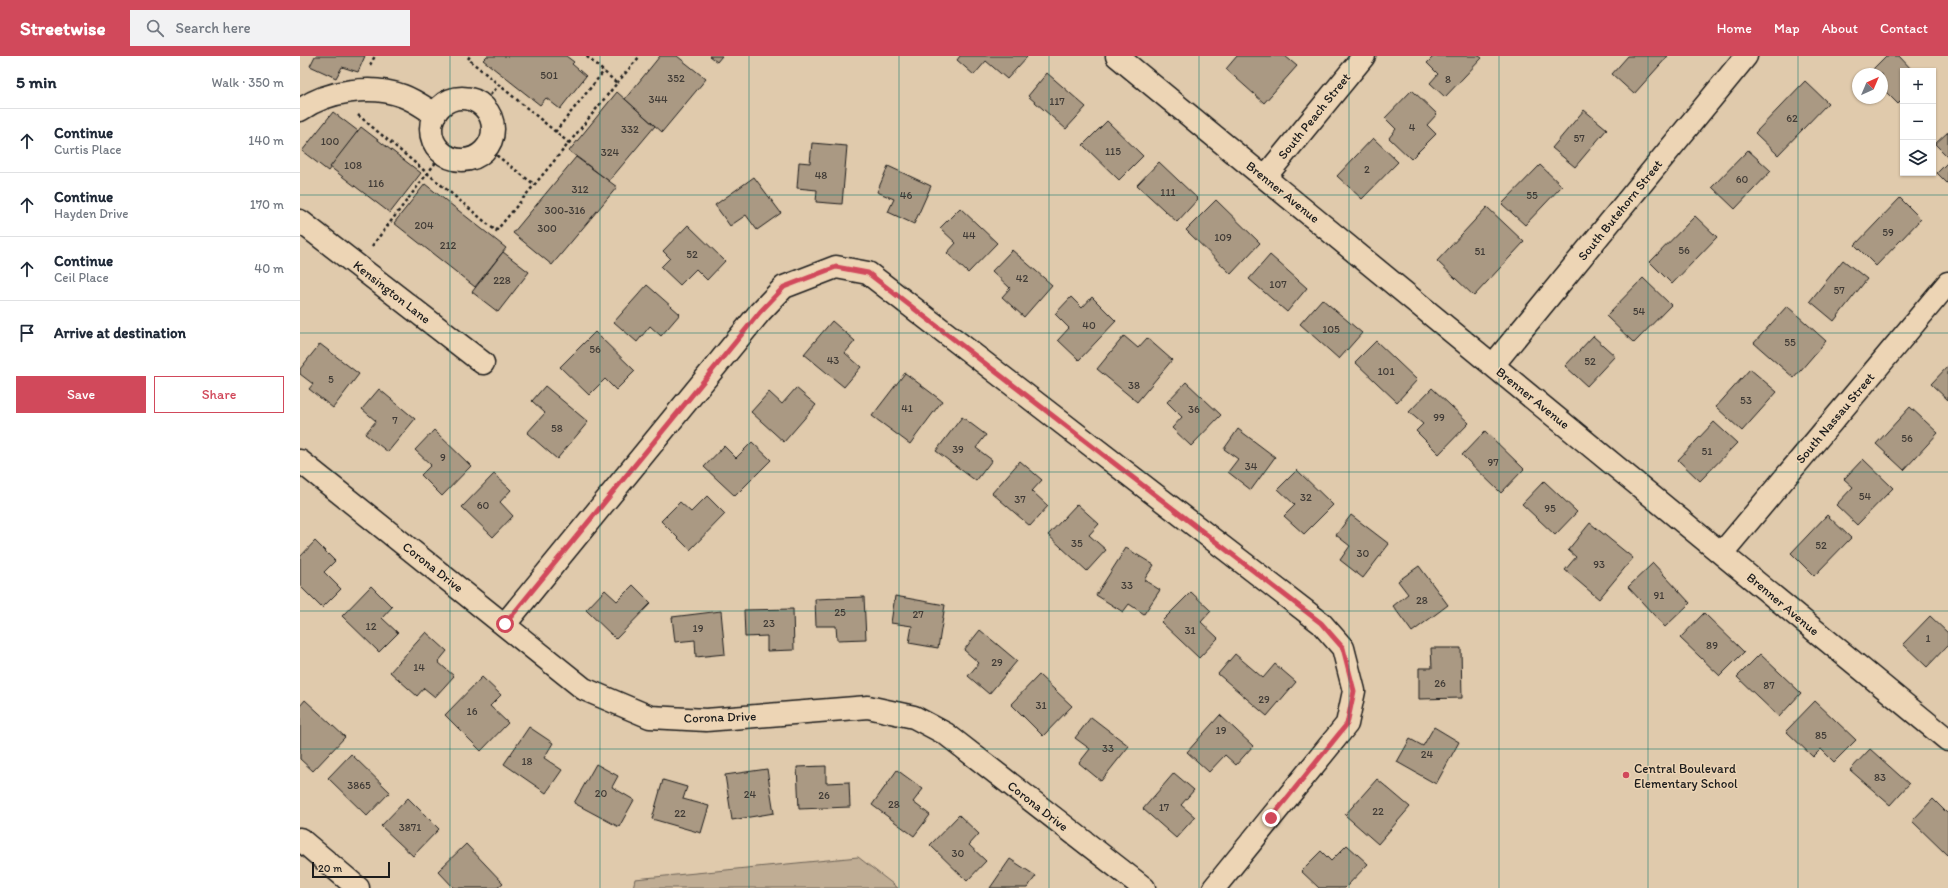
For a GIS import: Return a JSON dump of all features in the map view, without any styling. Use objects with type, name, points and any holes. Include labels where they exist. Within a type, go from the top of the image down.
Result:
[{"type":"street","name":"Brenner Avenue","points":[[1117,56],[1948,740]]},
{"type":"street","name":"South Peach Street","points":[[1265,177],[1364,56]]},
{"type":"street","name":"South Butehorn Street","points":[[1493,365],[1746,56]]},
{"type":"street","points":[[300,110],[333,95],[359,89],[389,92],[404,96],[435,114]]},
{"type":"street","points":[[455,99],[471,99],[482,104],[493,120],[494,131],[487,148],[478,156],[469,160],[459,160],[449,157],[443,153],[434,144],[431,134],[431,124],[435,114],[441,106],[455,99]]},
{"type":"street","name":"Kensington Lane","points":[[300,221],[483,363]]},
{"type":"street","points":[[505,624],[760,312],[784,287],[836,267],[868,273],[1321,623],[1343,648],[1354,691],[1347,724],[1214,888]]},
{"type":"street","name":"South Nassau Street","points":[[1722,553],[1948,282]]},
{"type":"street","name":"Corona Drive","points":[[300,462],[505,624],[584,689],[650,717],[706,720],[868,706],[914,717],[946,734],[1144,888]]},
{"type":"street","points":[[300,839],[358,888]]},
{"type":"path","points":[[470,56],[468,59],[569,143]]},
{"type":"path","points":[[586,56],[617,83]]},
{"type":"path","points":[[353,111],[496,231],[640,56]]},
{"type":"path","points":[[555,132],[604,71]]},
{"type":"path","points":[[482,104],[499,85]]},
{"type":"path","points":[[487,148],[535,185]]},
{"type":"path","points":[[358,266],[443,153]]},
{"type":"shaded area","points":[[858,857],[898,888],[633,888],[635,879]]},
{"type":"building","points":[[315,56],[365,56],[358,72],[342,67],[336,78],[310,66]]},
{"type":"building","points":[[487,56],[566,56],[574,62],[572,64],[586,76],[560,109],[546,98],[540,105],[483,60]]},
{"type":"building","points":[[660,56],[677,56],[706,79],[662,132],[625,99]]},
{"type":"building","points":[[709,56],[722,56],[717,62]]},
{"type":"building","points":[[960,56],[1027,57],[1007,79],[986,61],[974,75],[957,60]]},
{"type":"building","points":[[1237,56],[1285,56],[1297,66],[1264,103],[1226,69]]},
{"type":"building","points":[[1434,56],[1479,56],[1482,58],[1445,97],[1430,83],[1438,74],[1427,63]]},
{"type":"building","points":[[1628,56],[1668,56],[1634,94],[1612,74]]},
{"type":"building","points":[[1886,56],[1899,56],[1910,68],[1900,68],[1900,102],[1898,104],[1888,94],[1888,68],[1874,68]]},
{"type":"building","points":[[1047,73],[1086,107],[1066,129],[1028,96]]},
{"type":"building","points":[[1805,81],[1828,103],[1778,155],[1755,133]]},
{"type":"building","points":[[1412,90],[1437,114],[1427,125],[1436,134],[1411,159],[1389,138],[1396,129],[1385,118]]},
{"type":"building","points":[[617,92],[655,126],[609,181],[569,151]]},
{"type":"building","points":[[1584,110],[1607,129],[1575,167],[1552,148]]},
{"type":"building","points":[[333,112],[358,131],[328,171],[302,151]]},
{"type":"building","points":[[1107,121],[1143,156],[1119,180],[1083,145]]},
{"type":"building","points":[[361,127],[421,173],[390,213],[330,167]]},
{"type":"building","points":[[1948,132],[1948,157],[1936,145],[1936,143]]},
{"type":"building","points":[[1373,138],[1398,162],[1362,199],[1337,176]]},
{"type":"building","points":[[812,143],[847,146],[842,204],[816,202],[817,190],[797,188],[799,162],[810,163]]},
{"type":"building","points":[[1748,150],[1771,171],[1735,209],[1712,187]]},
{"type":"building","points":[[576,157],[617,187],[552,265],[513,233]]},
{"type":"building","points":[[1159,162],[1198,199],[1177,222],[1137,185]]},
{"type":"building","points":[[1948,162],[1948,184],[1937,173]]},
{"type":"building","points":[[1540,165],[1562,186],[1525,225],[1502,204]]},
{"type":"building","points":[[888,166],[931,186],[914,224],[888,212],[894,199],[877,192]]},
{"type":"building","points":[[754,177],[781,213],[757,230],[746,215],[730,226],[715,205]]},
{"type":"building","points":[[425,184],[506,248],[475,287],[394,223]]},
{"type":"building","points":[[1900,198],[1921,219],[1876,266],[1855,245]]},
{"type":"building","points":[[1216,200],[1260,243],[1231,274],[1186,230]]},
{"type":"building","points":[[1487,207],[1524,242],[1474,296],[1437,261]]},
{"type":"building","points":[[960,208],[997,243],[968,273],[947,253],[956,243],[940,228]]},
{"type":"building","points":[[1695,216],[1717,237],[1672,284],[1650,262]]},
{"type":"building","points":[[688,225],[725,261],[707,280],[696,269],[680,285],[661,267],[670,258],[663,251]]},
{"type":"building","points":[[1012,250],[1052,285],[1024,317],[1002,297],[1010,288],[992,271]]},
{"type":"building","points":[[503,252],[529,272],[498,312],[472,292]]},
{"type":"building","points":[[1270,255],[1307,288],[1287,312],[1249,279]]},
{"type":"building","points":[[1843,260],[1867,279],[1834,321],[1810,301]]},
{"type":"building","points":[[1643,278],[1671,305],[1634,343],[1606,316]]},
{"type":"building","points":[[647,285],[680,314],[661,336],[650,326],[637,342],[614,322]]},
{"type":"building","points":[[1071,297],[1082,308],[1092,297],[1116,321],[1079,360],[1058,340],[1069,328],[1055,314]]},
{"type":"building","points":[[1322,299],[1362,333],[1339,359],[1300,324]]},
{"type":"building","points":[[1787,306],[1826,341],[1794,378],[1754,343]]},
{"type":"building","points":[[832,321],[855,341],[845,353],[861,367],[844,387],[804,354]]},
{"type":"building","points":[[595,332],[635,371],[616,390],[605,379],[589,395],[560,367]]},
{"type":"building","points":[[1124,336],[1138,348],[1147,338],[1172,360],[1137,402],[1097,369]]},
{"type":"building","points":[[1593,336],[1615,356],[1587,386],[1565,366]]},
{"type":"building","points":[[1376,341],[1417,380],[1397,402],[1355,362]]},
{"type":"building","points":[[320,344],[359,374],[333,408],[309,389],[313,384],[300,374],[300,369]]},
{"type":"building","points":[[1948,366],[1948,400],[1931,384]]},
{"type":"building","points":[[1750,369],[1777,392],[1742,431],[1716,407]]},
{"type":"building","points":[[905,373],[942,401],[910,444],[872,416]]},
{"type":"building","points":[[1186,382],[1221,415],[1191,446],[1172,428],[1182,417],[1167,402]]},
{"type":"building","points":[[545,386],[588,422],[557,459],[527,433],[545,413],[532,401]]},
{"type":"building","points":[[796,388],[816,405],[784,442],[751,412],[769,392],[782,404]]},
{"type":"building","points":[[1432,388],[1469,423],[1439,454],[1416,431],[1423,424],[1409,412]]},
{"type":"building","points":[[379,389],[415,419],[388,452],[365,434],[376,421],[362,409]]},
{"type":"building","points":[[1910,407],[1938,433],[1904,470],[1876,444]]},
{"type":"building","points":[[962,417],[986,435],[976,448],[992,460],[976,481],[936,451]]},
{"type":"building","points":[[1714,422],[1737,443],[1700,481],[1678,460]]},
{"type":"building","points":[[1238,429],[1275,457],[1251,490],[1228,472],[1238,459],[1224,449]]},
{"type":"building","points":[[434,430],[471,466],[442,496],[421,475],[431,465],[415,450]]},
{"type":"building","points":[[1485,431],[1524,469],[1501,493],[1462,455]]},
{"type":"building","points":[[752,442],[771,460],[735,496],[704,467],[724,446],[736,458]]},
{"type":"building","points":[[1863,459],[1893,488],[1857,525],[1836,505],[1853,487],[1844,479]]},
{"type":"building","points":[[1020,461],[1042,480],[1032,491],[1048,506],[1030,526],[992,493]]},
{"type":"building","points":[[1297,470],[1333,505],[1304,534],[1284,516],[1295,505],[1278,489]]},
{"type":"building","points":[[494,474],[511,490],[500,502],[513,516],[493,537],[462,507]]},
{"type":"building","points":[[1544,481],[1577,512],[1555,535],[1522,504]]},
{"type":"building","points":[[707,496],[725,514],[690,550],[661,521],[680,502],[691,512]]},
{"type":"building","points":[[1077,504],[1099,524],[1089,535],[1106,550],[1087,571],[1048,535]]},
{"type":"building","points":[[1351,515],[1389,544],[1363,578],[1340,560],[1350,546],[1336,535]]},
{"type":"building","points":[[1827,515],[1851,538],[1814,576],[1791,553]]},
{"type":"building","points":[[1590,523],[1633,558],[1599,599],[1565,570],[1576,557],[1568,550]]},
{"type":"building","points":[[315,541],[335,561],[324,572],[341,589],[322,608],[300,586],[300,557]]},
{"type":"building","points":[[1126,548],[1154,565],[1144,580],[1160,590],[1144,614],[1129,604],[1123,612],[1096,595]]},
{"type":"building","points":[[1653,563],[1690,603],[1665,627],[1628,587]]},
{"type":"building","points":[[1419,566],[1448,605],[1412,632],[1393,606],[1408,594],[1398,581]]},
{"type":"building","points":[[633,585],[651,603],[616,639],[586,610],[605,590],[617,601]]},
{"type":"building","points":[[371,586],[392,607],[382,618],[398,633],[379,652],[342,616]]},
{"type":"building","points":[[1191,592],[1211,611],[1201,622],[1218,638],[1199,658],[1161,622]]},
{"type":"building","points":[[895,596],[945,605],[938,648],[909,643],[912,626],[891,623]]},
{"type":"building","points":[[864,597],[866,639],[837,640],[836,626],[816,626],[815,599]]},
{"type":"building","points":[[793,609],[794,650],[767,651],[767,636],[745,637],[744,610]]},
{"type":"building","points":[[721,611],[725,654],[696,657],[695,640],[675,642],[672,617]]},
{"type":"building","points":[[1704,613],[1744,652],[1720,676],[1680,638]]},
{"type":"building","points":[[1930,616],[1948,633],[1948,645],[1927,667],[1903,644]]},
{"type":"building","points":[[980,630],[1017,661],[989,694],[968,676],[979,663],[964,650]]},
{"type":"building","points":[[426,632],[447,651],[438,662],[454,676],[435,697],[424,688],[417,696],[390,672]]},
{"type":"building","points":[[1431,648],[1461,648],[1462,698],[1419,699],[1419,668],[1432,668]]},
{"type":"building","points":[[1235,654],[1263,678],[1275,664],[1296,682],[1267,716],[1218,674]]},
{"type":"building","points":[[1760,654],[1801,693],[1779,717],[1737,677]]},
{"type":"building","points":[[1039,675],[1072,706],[1043,736],[1011,704]]},
{"type":"building","points":[[482,677],[501,695],[490,706],[508,723],[481,751],[445,715]]},
{"type":"building","points":[[305,700],[345,737],[313,771],[300,759],[300,706]]},
{"type":"building","points":[[1815,701],[1856,740],[1834,762],[1821,749],[1813,757],[1786,731]]},
{"type":"building","points":[[1220,715],[1253,746],[1236,765],[1225,755],[1209,772],[1187,752]]},
{"type":"building","points":[[1091,717],[1129,746],[1101,781],[1079,763],[1090,749],[1075,738]]},
{"type":"building","points":[[529,727],[553,743],[544,758],[562,770],[546,793],[504,764]]},
{"type":"building","points":[[1434,727],[1459,742],[1436,784],[1397,762],[1410,739],[1423,746]]},
{"type":"building","points":[[1870,749],[1909,784],[1890,805],[1850,770]]},
{"type":"building","points":[[351,754],[390,792],[367,816],[328,778]]},
{"type":"building","points":[[596,764],[618,776],[612,787],[634,800],[619,827],[574,803]]},
{"type":"building","points":[[826,766],[826,783],[849,782],[850,807],[799,809],[797,767]]},
{"type":"building","points":[[767,769],[774,813],[732,820],[725,775]]},
{"type":"building","points":[[897,770],[923,789],[913,802],[930,815],[914,836],[872,805]]},
{"type":"building","points":[[1174,773],[1194,790],[1181,805],[1195,817],[1176,838],[1143,809]]},
{"type":"building","points":[[1377,779],[1410,807],[1378,844],[1345,815]]},
{"type":"building","points":[[663,780],[687,787],[683,799],[709,806],[701,833],[652,819]]},
{"type":"building","points":[[408,798],[439,829],[413,856],[381,826]]},
{"type":"building","points":[[1933,799],[1948,814],[1947,855],[1912,821]]},
{"type":"building","points":[[959,815],[979,834],[969,845],[986,861],[967,881],[930,845]]},
{"type":"building","points":[[466,844],[503,883],[497,888],[454,888],[438,871]]},
{"type":"building","points":[[1347,845],[1368,864],[1345,888],[1319,888],[1301,871],[1321,851],[1331,861]]},
{"type":"building","points":[[1010,859],[1036,876],[1027,888],[990,888]]},
{"type":"place","name":"Central Boulevard Elementary School","points":[[1626,775]]},
{"type":"route","points":[[505,624],[760,312],[784,287],[836,267],[868,273],[1321,623],[1343,648],[1354,691],[1347,724],[1271,818]]}]
